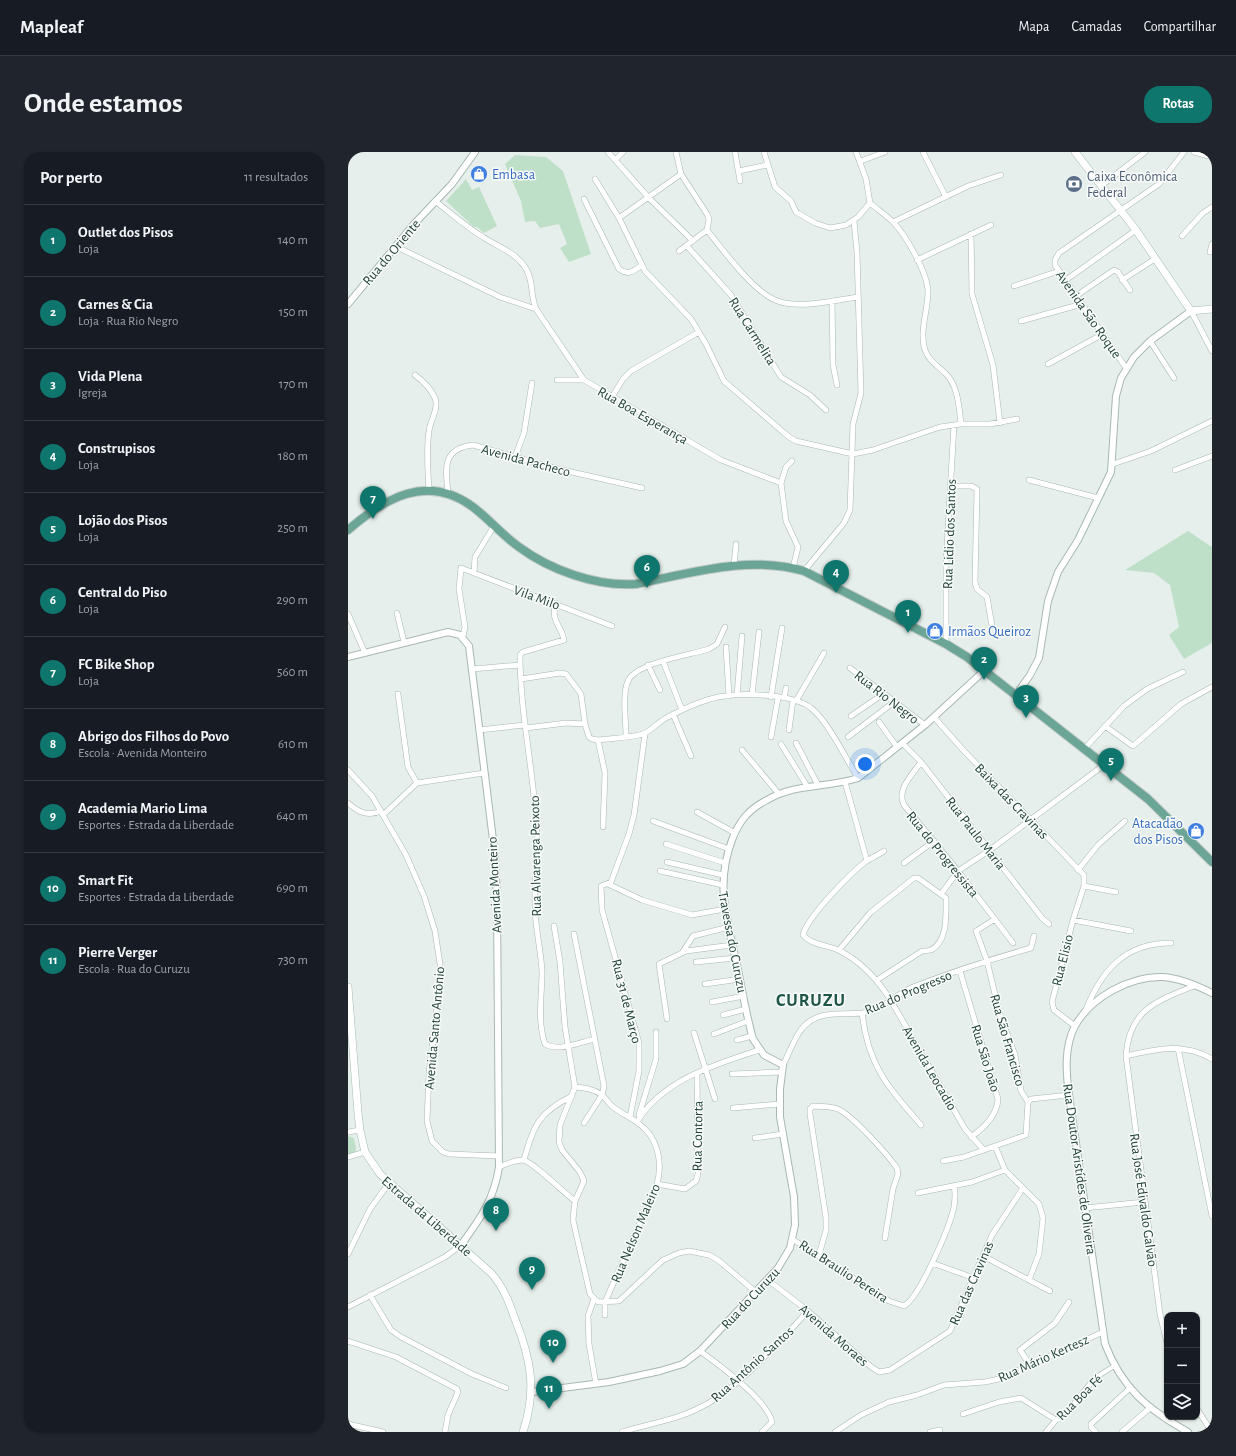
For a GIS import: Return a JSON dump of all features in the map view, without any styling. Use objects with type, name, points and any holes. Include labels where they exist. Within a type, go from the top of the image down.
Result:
[{"type":"main road","points":[[1075,152],[1136,230],[1191,311],[1212,309]]},
{"type":"main road","points":[[348,530],[373,510],[393,498],[411,492],[429,491],[448,494],[465,501],[519,547],[543,561],[574,574],[605,582],[624,585],[636,584],[707,568],[734,566],[772,565],[804,571],[946,644],[985,670],[1148,799],[1212,862]]},
{"type":"main road","name":"Estrada da Liberdade","points":[[348,987],[350,1048],[360,1130],[365,1152],[375,1168],[389,1183],[491,1273],[507,1296],[528,1352],[532,1377],[532,1392],[529,1412],[522,1432]]},
{"type":"street","name":"Rua do Oriente","points":[[348,304],[395,246],[456,179],[475,152]]},
{"type":"street","points":[[608,152],[616,159],[649,198],[692,241]]},
{"type":"street","points":[[616,159],[623,152]]},
{"type":"street","points":[[676,152],[681,174],[709,219],[706,230],[679,251]]},
{"type":"street","points":[[735,152],[740,181]]},
{"type":"street","points":[[764,152],[772,184],[779,192],[791,201],[796,212],[806,219],[830,228],[854,221],[870,203]]},
{"type":"street","points":[[856,152],[869,191],[870,203],[893,222],[906,238],[917,260],[928,291],[923,335],[926,351],[929,358],[946,373],[953,384],[958,400],[961,424]]},
{"type":"street","points":[[860,161],[885,152]]},
{"type":"street","points":[[923,152],[946,197]]},
{"type":"street","points":[[1102,185],[1145,152]]},
{"type":"street","points":[[1121,210],[1159,184],[1184,152]]},
{"type":"street","points":[[1194,152],[1212,157]]},
{"type":"street","points":[[739,171],[767,165]]},
{"type":"street","points":[[619,218],[681,174]]},
{"type":"street","points":[[893,222],[980,181],[1001,175]]},
{"type":"street","points":[[595,179],[619,218],[649,277],[685,312],[699,332],[724,381],[782,432],[796,441],[853,454],[873,450],[932,429],[961,424],[974,425],[1000,423],[1017,419]]},
{"type":"street","points":[[584,199],[619,269],[626,274],[629,274],[642,265]]},
{"type":"street","name":"Rua Boa Esperança","points":[[435,201],[483,237],[506,250],[521,261],[530,276],[533,302],[536,309],[584,380],[721,460],[781,483]]},
{"type":"street","points":[[1182,236],[1203,213],[1212,207]]},
{"type":"street","name":"Avenida São Roque","points":[[1121,210],[1059,253],[1055,260],[1055,265],[1126,368]]},
{"type":"street","points":[[804,571],[848,517],[853,454],[853,424],[861,393],[854,221]]},
{"type":"street","points":[[917,260],[990,225]]},
{"type":"street","points":[[706,230],[744,274],[763,292],[776,301],[807,304],[858,297]]},
{"type":"street","points":[[1066,280],[1136,230]]},
{"type":"street","points":[[971,234],[972,294],[993,365],[1000,423]]},
{"type":"street","points":[[1210,252],[1212,244]]},
{"type":"street","points":[[395,246],[500,297],[536,309]]},
{"type":"street","name":"Rua Carmelita","points":[[687,246],[732,295],[781,377],[810,395],[826,410]]},
{"type":"street","points":[[1122,280],[1155,259]]},
{"type":"street","points":[[1076,296],[1112,270],[1118,272],[1130,290]]},
{"type":"street","points":[[1014,286],[1059,271]]},
{"type":"street","points":[[832,301],[833,365],[837,385]]},
{"type":"street","points":[[1021,321],[1082,304]]},
{"type":"street","points":[[1016,695],[1030,675],[1039,658],[1048,601],[1058,572],[1078,540],[1105,485],[1113,464],[1116,396],[1126,368],[1150,341],[1191,311],[1212,351]]},
{"type":"street","points":[[612,397],[623,379],[631,371],[699,332]]},
{"type":"street","points":[[1048,364],[1103,334]]},
{"type":"street","points":[[1150,341],[1174,378]]},
{"type":"street","points":[[415,375],[428,386],[435,398],[436,404],[429,431],[429,491]]},
{"type":"street","points":[[558,380],[584,380]]},
{"type":"street","points":[[515,457],[524,432],[532,383]]},
{"type":"street","points":[[1113,464],[1151,451],[1212,421]]},
{"type":"street","name":"Rua Lidio dos Santos","points":[[946,644],[946,563],[954,425]]},
{"type":"street","name":"Avenida Pacheco","points":[[448,494],[446,462],[449,457],[461,449],[473,445],[561,470],[642,488]]},
{"type":"street","points":[[1175,470],[1212,456]]},
{"type":"street","points":[[792,461],[784,472],[781,483],[786,521],[798,547],[793,568]]},
{"type":"street","points":[[1029,480],[1098,498]]},
{"type":"street","points":[[950,486],[972,486],[977,488],[975,585],[977,589],[987,597],[992,626]]},
{"type":"street","points":[[474,573],[475,557],[494,526]]},
{"type":"street","points":[[734,566],[736,544]]},
{"type":"street","name":"Vila Milo","points":[[463,636],[465,627],[459,589],[461,568],[556,603],[612,626]]},
{"type":"street","points":[[472,669],[520,665],[520,655],[523,652],[541,648],[564,639],[554,618],[553,612],[556,603]]},
{"type":"street","points":[[397,613],[404,642]]},
{"type":"street","points":[[348,614],[364,653]]},
{"type":"street","points":[[626,736],[628,681],[633,673],[648,665],[686,656],[717,644],[725,627]]},
{"type":"street","points":[[772,697],[782,628]]},
{"type":"street","points":[[348,657],[448,632],[463,636]]},
{"type":"street","points":[[752,696],[759,632]]},
{"type":"street","name":"Avenida Monteiro","points":[[461,1245],[486,1210],[496,1183],[499,1167],[497,901],[495,856],[469,646],[463,636]]},
{"type":"street","points":[[737,695],[742,636]]},
{"type":"street","points":[[726,647],[729,696]]},
{"type":"street","points":[[789,730],[795,700],[824,653]]},
{"type":"street","points":[[663,661],[682,710]]},
{"type":"street","name":"Rua Alvarenga Peixoto","points":[[520,665],[533,782],[537,836],[535,906],[537,940],[542,971],[541,1028],[545,1044],[549,1046],[556,1047],[595,1039]]},
{"type":"street","points":[[648,665],[660,690]]},
{"type":"street","name":"Rua Rio Negro","points":[[850,668],[925,725]]},
{"type":"street","name":"Rua Rio Negro","points":[[934,717],[985,670]]},
{"type":"street","points":[[1084,749],[1124,706],[1147,689],[1183,672]]},
{"type":"street","points":[[521,679],[560,673],[566,674],[581,694],[585,724],[589,737],[592,739],[598,740],[645,734]]},
{"type":"street","points":[[1105,726],[1133,746],[1138,740],[1181,704],[1212,687]]},
{"type":"street","points":[[771,737],[781,698],[786,688]]},
{"type":"street","points":[[398,694],[408,767],[417,783]]},
{"type":"street","points":[[851,716],[883,694]]},
{"type":"street","points":[[725,909],[692,915],[642,900],[608,884],[611,882],[623,853],[634,815],[645,734],[655,724],[682,710],[712,699],[729,696],[772,697],[795,700],[810,707],[819,717],[858,778]]},
{"type":"street","points":[[848,737],[894,702]]},
{"type":"street","points":[[673,714],[691,756]]},
{"type":"street","name":"Travessa do Curuzu","points":[[759,1050],[752,1036],[748,1021],[725,909],[723,885],[723,874],[729,849],[742,819],[754,808],[779,794],[807,786],[846,782],[858,778],[934,717]]},
{"type":"street","name":"Baixa das Cravinas","points":[[934,717],[964,751],[1078,870],[1085,881]]},
{"type":"street","name":"Rua Paulo Maria","points":[[879,722],[900,745],[921,762],[1042,918],[1049,924]]},
{"type":"street","points":[[479,730],[566,723],[585,724]]},
{"type":"street","points":[[598,740],[605,773],[603,827]]},
{"type":"street","points":[[796,743],[818,785]]},
{"type":"street","points":[[781,744],[807,786]]},
{"type":"street","points":[[742,750],[779,794]]},
{"type":"street","name":"Rua do Progressista","points":[[921,762],[904,787],[901,799],[1013,943]]},
{"type":"street","points":[[941,894],[958,871],[990,850],[1104,765]]},
{"type":"street","name":"Avenida Santo Antônio","points":[[348,770],[372,796],[406,855],[417,878],[428,909],[438,948],[440,982],[427,1097],[427,1121],[432,1141],[443,1152],[449,1154],[499,1156]]},
{"type":"street","points":[[348,803],[359,812],[367,814],[382,813],[417,783],[484,773]]},
{"type":"street","points":[[846,782],[867,861],[884,851]]},
{"type":"street","points":[[698,812],[735,833]]},
{"type":"street","points":[[653,821],[729,849]]},
{"type":"street","points":[[1078,870],[1098,845],[1125,821]]},
{"type":"street","points":[[904,863],[934,841]]},
{"type":"street","points":[[666,844],[725,863]]},
{"type":"street","name":"Avenida Leocadio","points":[[867,861],[823,905],[809,923],[803,935],[808,939],[839,950],[861,965],[877,980],[890,999],[907,1031],[971,1137],[984,1150]]},
{"type":"street","points":[[667,862],[723,874]]},
{"type":"street","points":[[660,871],[723,885]]},
{"type":"street","points":[[839,950],[870,913],[914,878],[918,878],[941,894],[946,900],[945,923],[941,941],[931,950],[922,951],[877,980]]},
{"type":"street","points":[[1085,881],[1116,892]]},
{"type":"street","name":"Rua Elisio","points":[[1075,1026],[1054,1010],[1052,1002],[1073,920],[1085,881]]},
{"type":"street","name":"Rua 31 de Março","points":[[608,884],[601,886],[600,896],[602,910],[639,1043],[639,1071],[630,1117]]},
{"type":"street","name":"Rua São Francisco","points":[[995,919],[976,931],[987,960],[1000,1015],[1015,1055],[1022,1091],[1028,1102],[1031,1099],[1069,1095]]},
{"type":"street","points":[[1073,920],[1131,931]]},
{"type":"street","points":[[554,926],[560,962],[565,1027],[575,1087],[558,1134],[562,1150],[580,1172],[584,1181],[575,1201],[573,1220],[587,1286],[594,1299],[593,1306],[588,1316],[589,1344],[596,1384]]},
{"type":"street","points":[[682,953],[693,936],[729,927]]},
{"type":"street","points":[[574,934],[604,1077],[602,1095],[584,1123]]},
{"type":"street","name":"Rua do Progresso","points":[[783,1065],[799,1032],[812,1019],[823,1015],[862,1013],[873,1010],[913,987],[987,960],[1031,948],[1034,936]]},
{"type":"street","points":[[1084,1014],[1099,980],[1112,966],[1131,952],[1160,943],[1171,943]]},
{"type":"street","points":[[667,1019],[658,964],[682,953],[732,945]]},
{"type":"street","points":[[696,962],[735,958]]},
{"type":"street","name":"Rua São João","points":[[960,971],[998,1099],[998,1103],[990,1120],[971,1137]]},
{"type":"street","name":"Rua Doutor Aristídes de Oliveira","points":[[1188,1432],[1150,1408],[1129,1388],[1114,1366],[1105,1344],[1069,1095],[1067,1062],[1070,1040],[1075,1026],[1084,1014],[1110,992],[1128,983],[1145,978],[1163,977],[1194,986],[1212,994]]},
{"type":"street","points":[[706,984],[740,979]]},
{"type":"street","name":"Rua José Edivaldo Galvão","points":[[1164,1331],[1160,1314],[1144,1202],[1126,1056],[1127,1040],[1132,1026],[1143,1013],[1172,995],[1194,986]]},
{"type":"street","points":[[712,1002],[744,996]]},
{"type":"street","points":[[723,1015],[746,1009]]},
{"type":"street","points":[[862,1013],[866,1040],[875,1065],[887,1085],[922,1125]]},
{"type":"street","points":[[714,1034],[748,1021]]},
{"type":"street","points":[[637,1122],[656,1059],[656,1032]]},
{"type":"street","points":[[694,1033],[715,1099]]},
{"type":"street","points":[[737,1040],[752,1036]]},
{"type":"street","points":[[1126,1056],[1161,1048],[1178,1048],[1202,1053],[1212,1059]]},
{"type":"street","points":[[1178,1048],[1212,1216]]},
{"type":"street","points":[[637,1122],[642,1112],[659,1096],[705,1069],[759,1050],[770,1060],[783,1065]]},
{"type":"street","name":"Rua do Curuzu","points":[[532,1392],[596,1384],[673,1368],[683,1364],[700,1351],[768,1280],[786,1258],[792,1239],[795,1210],[783,1134],[780,1104],[783,1065]]},
{"type":"street","points":[[732,1074],[782,1072]]},
{"type":"street","name":"Rua Contorta","points":[[657,1184],[684,1189],[696,1181],[698,1174],[697,1073]]},
{"type":"street","name":"Rua Nelson Maleiro","points":[[575,1087],[593,1090],[602,1095],[612,1106],[630,1117],[647,1131],[656,1148],[660,1166],[657,1184],[604,1302]]},
{"type":"street","points":[[524,1160],[529,1141],[541,1117],[548,1109],[572,1096]]},
{"type":"street","points":[[943,1161],[964,1157],[1026,1136],[1028,1102]]},
{"type":"street","points":[[733,1108],[780,1104]]},
{"type":"street","points":[[819,1255],[826,1230],[826,1218],[810,1114],[811,1107],[833,1108],[845,1114],[892,1161],[898,1172],[893,1189],[885,1238]]},
{"type":"street","points":[[348,1132],[360,1130]]},
{"type":"street","points":[[755,1138],[783,1134]]},
{"type":"street","points":[[995,1146],[1005,1170],[1039,1204],[1043,1218],[1038,1254],[1029,1280]]},
{"type":"street","points":[[348,1157],[365,1152]]},
{"type":"street","points":[[499,1167],[524,1160],[529,1162],[562,1192],[575,1201]]},
{"type":"street","points":[[918,1193],[954,1186],[988,1177],[1005,1170]]},
{"type":"street","points":[[348,1254],[370,1209],[389,1183]]},
{"type":"street","name":"Rua Braulio Pereira","points":[[792,1239],[889,1301],[901,1306],[907,1305],[912,1299],[932,1263],[954,1208],[954,1186]]},
{"type":"street","name":"Rua das Cravinas","points":[[904,1362],[948,1333],[992,1235],[1024,1188]]},
{"type":"street","points":[[1085,1208],[1144,1202]]},
{"type":"street","points":[[348,1307],[445,1257],[461,1245]]},
{"type":"street","points":[[594,1299],[604,1302],[619,1301],[655,1266],[670,1256],[689,1251],[709,1255],[718,1260],[756,1292]]},
{"type":"street","points":[[982,1256],[1050,1291]]},
{"type":"street","points":[[932,1263],[974,1278]]},
{"type":"street","name":"Avenida Moraes","points":[[768,1280],[808,1310],[870,1366],[879,1372],[890,1370],[904,1362]]},
{"type":"street","points":[[370,1295],[388,1326],[401,1337],[472,1374],[506,1388]]},
{"type":"street","points":[[604,1302],[605,1315]]},
{"type":"street","points":[[1030,1365],[1020,1350],[1055,1323],[1069,1302]]},
{"type":"street","name":"Rua Antônio Santos","points":[[622,1432],[675,1417],[700,1408],[713,1401],[738,1381],[808,1310]]},
{"type":"street","name":"Rua Mário Kertesz","points":[[835,1432],[861,1415],[890,1402],[917,1396],[944,1385],[985,1382],[999,1379],[1103,1332]]},
{"type":"street","points":[[348,1341],[396,1357],[457,1389],[458,1392],[448,1415],[445,1432]]},
{"type":"street","points":[[700,1351],[738,1381],[769,1413],[772,1422],[762,1432]]},
{"type":"street","name":"Rua Boa Fé","points":[[1046,1432],[1056,1420],[1065,1415],[1095,1378],[1114,1366]]},
{"type":"street","points":[[1096,1432],[1091,1427],[1091,1424],[1129,1388]]},
{"type":"street","points":[[963,1414],[999,1402],[1021,1398],[1056,1420]]},
{"type":"street","points":[[1122,1432],[1150,1408]]},
{"type":"street","points":[[1200,1414],[1212,1432]]},
{"type":"street","points":[[348,1424],[383,1432]]},
{"type":"street","points":[[930,1432],[940,1430]]},
{"type":"green space","points":[[515,155],[546,157],[563,171],[591,254],[569,262],[560,248],[567,244],[559,224],[540,228],[535,221],[525,222],[521,201],[505,164]]},
{"type":"green space","points":[[466,179],[472,190],[479,187],[497,226],[484,233],[477,227],[474,227],[446,201]]},
{"type":"green space","points":[[1188,531],[1212,547],[1212,643],[1184,659],[1169,635],[1179,627],[1170,585],[1154,573],[1125,570]]},
{"type":"green space","points":[[348,1136],[354,1138],[356,1148],[355,1152],[348,1155]]},
{"type":"place","name":"Embasa","points":[[479,174]]},
{"type":"place","name":"Caixa Econômica Federal","points":[[1074,184]]},
{"type":"place","name":"FC Bike Shop","points":[[373,519]]},
{"type":"place","name":"Central do Piso","points":[[647,588]]},
{"type":"place","name":"Construpisos","points":[[836,593]]},
{"type":"place","name":"Irmãos Queiroz","points":[[935,631]]},
{"type":"place","name":"Outlet dos Pisos","points":[[908,633]]},
{"type":"place","name":"Carnes & Cia","points":[[984,680]]},
{"type":"place","name":"Vida Plena","points":[[1026,718]]},
{"type":"place","name":"Lojão dos Pisos","points":[[1111,781]]},
{"type":"place","name":"Atacadão dos Pisos","points":[[1196,831]]},
{"type":"place","name":"Abrigo dos Filhos do Povo","points":[[496,1231]]},
{"type":"place","name":"Academia Mario Lima","points":[[532,1290]]},
{"type":"place","name":"Smart Fit","points":[[553,1363]]},
{"type":"place","name":"Pierre Verger","points":[[549,1409]]},
{"type":"district","name":"CURUZU","points":[[811,1000]]}]
